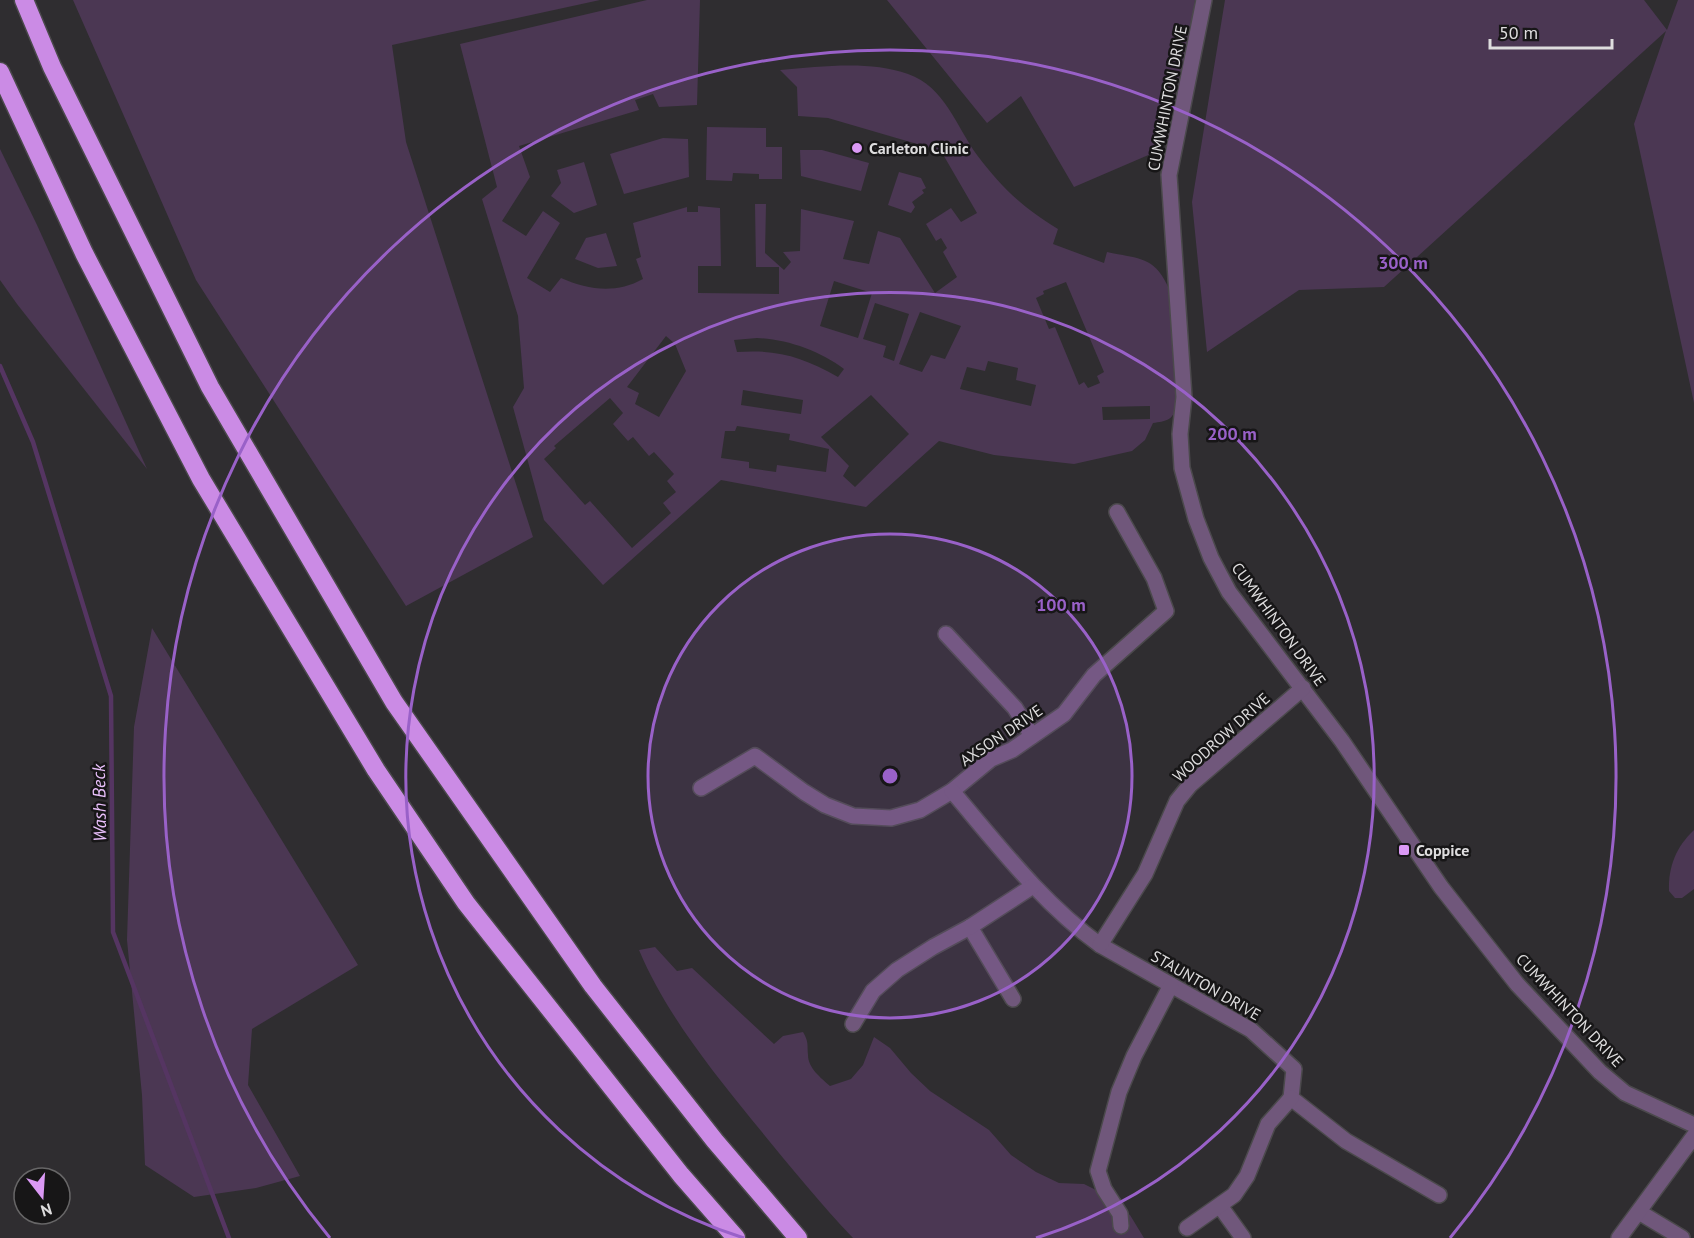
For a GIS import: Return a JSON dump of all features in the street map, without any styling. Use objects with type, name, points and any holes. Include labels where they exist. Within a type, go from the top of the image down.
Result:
[{"type":"highway","points":[[24,0],[52,67],[210,387],[394,702],[593,986],[715,1141],[798,1238]]},
{"type":"highway","points":[[0,72],[84,253],[201,479],[376,770],[466,903],[681,1175],[736,1238]]},
{"type":"street","name":"CUMWHINTON DRIVE","points":[[1204,0],[1170,175],[1184,397],[1180,434],[1182,468],[1196,519],[1211,558],[1229,592],[1303,688],[1374,786],[1441,887],[1517,984],[1600,1072],[1625,1093],[1694,1125]]},
{"type":"street","name":"AXSON DRIVE","points":[[701,788],[755,756],[825,805],[854,816],[891,818],[920,810],[952,791],[991,759],[1012,750],[1064,714],[1094,675],[1166,611],[1154,578],[1117,512]]},
{"type":"street","points":[[946,634],[1015,708],[1032,736]]},
{"type":"street","name":"WOODROW DRIVE","points":[[1100,945],[1145,874],[1177,801],[1190,785],[1303,688]]},
{"type":"street","name":"STAUNTON DRIVE","points":[[952,791],[1033,886],[1079,930],[1100,945],[1251,1030],[1294,1069],[1291,1098]]},
{"type":"street","points":[[853,1024],[873,991],[889,977],[933,947],[970,927],[1033,886]]},
{"type":"street","points":[[970,927],[1012,999]]},
{"type":"street","points":[[1121,1226],[1120,1214],[1104,1189],[1098,1171],[1119,1092],[1134,1056],[1171,985]]},
{"type":"street","points":[[1187,1228],[1234,1195],[1247,1176],[1268,1124],[1291,1098],[1346,1141],[1439,1195]]},
{"type":"street","points":[[1619,1238],[1694,1136]]},
{"type":"street","points":[[1220,1206],[1243,1238]]},
{"type":"street","points":[[1639,1212],[1683,1238]]},
{"type":"shaded area","points":[[73,0],[600,0],[392,45],[406,142],[533,537],[406,606],[196,280]]},
{"type":"shaded area","points":[[647,0],[700,0],[697,105],[659,107],[653,94],[635,100],[639,110],[519,146],[530,177],[502,221],[526,236],[543,211],[560,223],[527,278],[550,292],[561,278],[602,289],[623,287],[643,279],[636,259],[641,257],[633,223],[687,207],[687,212],[698,212],[698,206],[720,208],[721,266],[698,266],[698,293],[779,294],[779,267],[756,267],[755,204],[766,204],[765,253],[784,270],[791,262],[783,252],[800,251],[801,209],[854,221],[843,259],[869,264],[878,231],[900,238],[935,293],[957,277],[943,252],[947,248],[941,238],[936,241],[926,224],[951,208],[961,222],[977,213],[941,151],[828,118],[798,116],[797,87],[780,70],[828,66],[877,67],[908,74],[921,80],[941,98],[977,155],[995,178],[1024,205],[1058,229],[1053,244],[1104,263],[1107,252],[1137,258],[1158,270],[1169,289],[1176,409],[1174,413],[1168,420],[1153,423],[1145,440],[1132,451],[1074,464],[994,455],[939,441],[866,507],[721,480],[603,585],[544,520],[513,407],[524,388],[518,316],[482,199],[497,187],[460,44]],"holes":[[[834,281],[872,293],[858,338],[820,326]],[[1066,282],[1104,372],[1097,376],[1100,383],[1088,388],[1084,382],[1079,385],[1055,327],[1049,329],[1036,298],[1044,294],[1043,291]],[[875,303],[909,314],[894,361],[883,357],[886,346],[863,339]],[[920,312],[961,326],[945,359],[931,355],[922,372],[899,364]],[[666,336],[675,344],[686,371],[659,417],[635,404],[639,393],[627,387]],[[768,339],[803,347],[844,369],[838,377],[813,364],[789,356],[751,351],[737,352],[734,340]],[[988,361],[1018,368],[1016,380],[1036,385],[1031,406],[960,389],[967,367],[985,371]],[[743,390],[803,400],[801,414],[741,405]],[[871,395],[909,434],[855,487],[843,476],[849,466],[821,437]],[[610,398],[623,413],[613,424],[628,441],[633,437],[649,456],[654,452],[674,474],[667,481],[676,492],[663,503],[671,513],[632,548],[590,501],[585,505],[544,459],[556,448],[554,446]],[[1150,406],[1150,419],[1103,420],[1102,407]],[[737,426],[790,434],[789,440],[829,449],[826,472],[777,465],[776,472],[749,468],[749,462],[721,458],[725,431],[735,431]]]},
{"type":"shaded area","points":[[887,0],[1195,0],[1190,35],[1160,150],[1074,187],[1021,96],[987,123]]},
{"type":"shaded area","points":[[1225,0],[1644,0],[1667,30],[1678,0],[1694,0],[1694,403],[1634,124],[1666,31],[1384,287],[1299,290],[1207,352],[1192,202]]},
{"type":"shaded area","points":[[707,127],[766,128],[766,147],[782,147],[782,179],[759,179],[759,174],[733,173],[732,181],[706,180]]},
{"type":"shaded area","points":[[663,138],[688,139],[689,177],[624,194],[610,154]]},
{"type":"shaded area","points":[[0,149],[37,225],[147,469],[0,280]]},
{"type":"shaded area","points":[[800,150],[822,150],[869,163],[861,191],[801,176]]},
{"type":"shaded area","points":[[584,162],[597,205],[574,213],[551,196],[561,183],[557,170]]},
{"type":"shaded area","points":[[899,172],[921,178],[926,188],[922,190],[924,193],[912,202],[915,207],[911,213],[888,205]]},
{"type":"shaded area","points":[[606,233],[617,266],[598,268],[575,259],[586,238]]},
{"type":"shaded area","points":[[152,628],[358,965],[252,1029],[248,1085],[300,1176],[256,1188],[194,1197],[145,1165],[142,1095],[127,940],[134,727]]},
{"type":"shaded area","points":[[1694,830],[1694,889],[1682,898],[1675,898],[1669,891],[1674,858],[1682,843]]},
{"type":"shaded area","points":[[655,947],[677,971],[692,968],[774,1044],[783,1036],[803,1032],[807,1041],[810,1064],[830,1086],[851,1079],[863,1065],[874,1037],[890,1048],[930,1091],[989,1130],[1011,1155],[1036,1172],[1059,1183],[1084,1184],[1094,1189],[1130,1215],[1144,1238],[853,1238],[752,1120],[675,1017],[639,950]]},
{"type":"waterway","name":"Wash Beck","points":[[0,366],[33,442],[111,696],[113,932],[229,1238]]},
{"type":"place","name":"Carleton Clinic","points":[[857,148]]},
{"type":"place","name":"Coppice","points":[[1404,850]]}]
